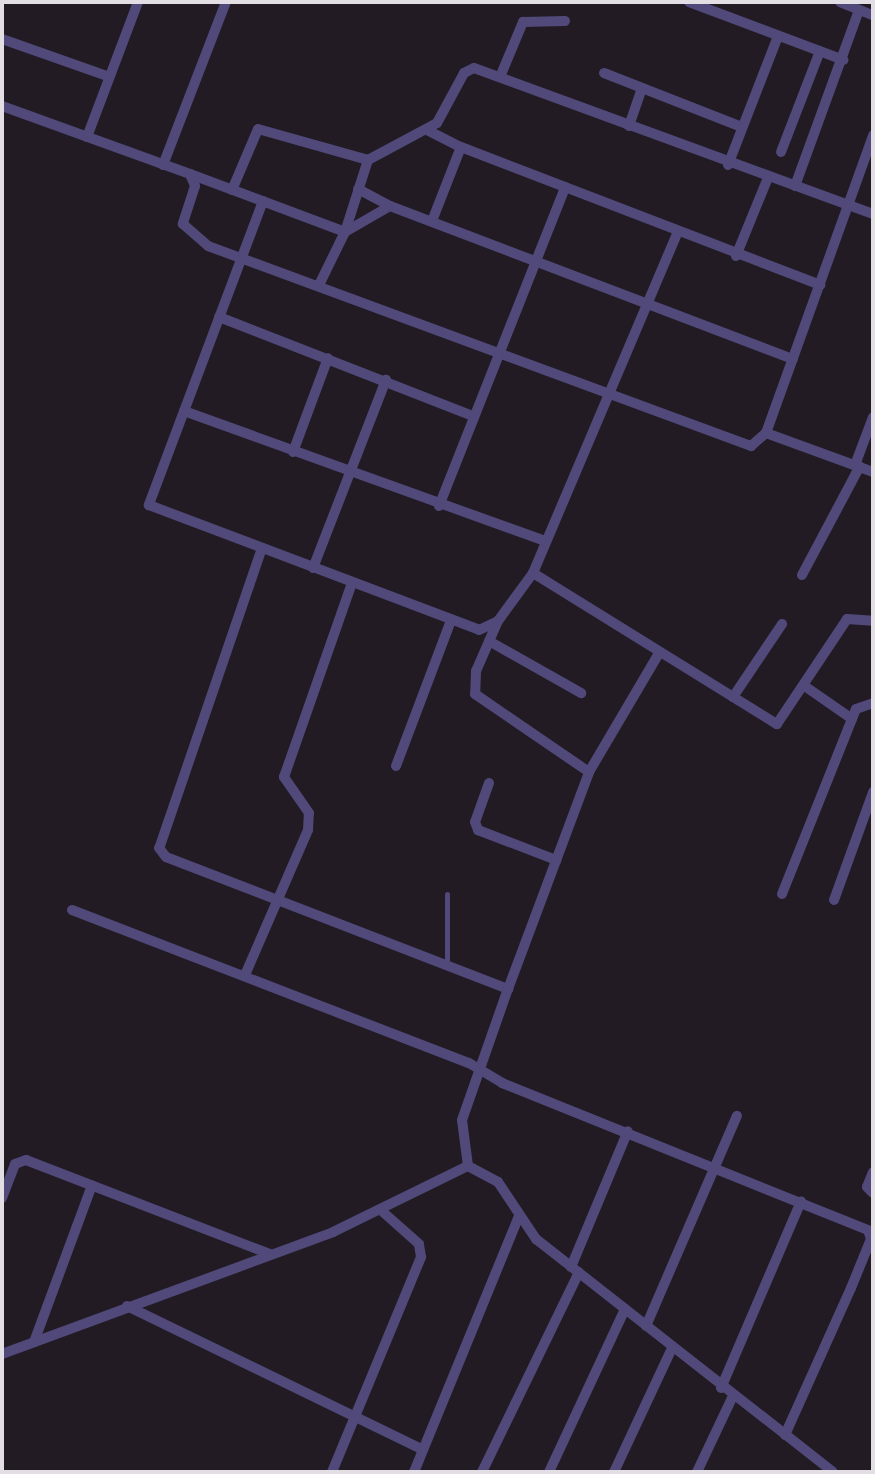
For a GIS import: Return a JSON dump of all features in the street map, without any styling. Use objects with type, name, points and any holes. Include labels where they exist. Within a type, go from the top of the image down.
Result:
[{"type":"street","points":[[87,137],[138,2]]},
{"type":"street","points":[[163,165],[226,2]]},
{"type":"street","points":[[689,2],[843,60]]},
{"type":"street","points":[[840,2],[873,15]]},
{"type":"street","points":[[795,186],[859,10]]},
{"type":"street","points":[[499,78],[523,22],[565,22]]},
{"type":"street","points":[[728,165],[778,36]]},
{"type":"street","points":[[2,39],[110,77]]},
{"type":"street","points":[[781,152],[820,51]]},
{"type":"street","points":[[232,190],[258,129],[368,160],[427,130],[443,116],[467,70],[499,78],[767,180],[795,186],[873,214]]},
{"type":"street","points":[[604,73],[742,127]]},
{"type":"street","points":[[629,126],[642,88]]},
{"type":"street","points":[[2,106],[345,232]]},
{"type":"street","points":[[427,130],[461,147],[677,233],[820,285]]},
{"type":"street","points":[[190,174],[195,186],[185,229],[242,257],[613,392],[751,446],[766,433],[873,135]]},
{"type":"street","points":[[432,221],[461,147]]},
{"type":"street","points":[[319,285],[345,232],[368,160]]},
{"type":"street","points":[[736,256],[767,180]]},
{"type":"street","points":[[439,506],[471,415],[501,351],[565,187]]},
{"type":"street","points":[[358,189],[390,206],[793,359]]},
{"type":"street","points":[[263,201],[149,505],[450,623],[479,630],[498,621]]},
{"type":"street","points":[[345,232],[390,206]]},
{"type":"street","points":[[589,772],[481,702],[476,671],[498,621],[533,573],[613,392],[677,233]]},
{"type":"street","points":[[219,317],[471,415]]},
{"type":"street","points":[[293,452],[328,359]]},
{"type":"street","points":[[313,568],[386,380]]},
{"type":"street","points":[[184,411],[439,506],[545,541]]},
{"type":"street","points":[[802,575],[858,465],[873,417]]},
{"type":"street","points":[[766,433],[873,471]]},
{"type":"street","points":[[262,548],[159,848],[166,857],[508,989]]},
{"type":"street","points":[[533,573],[777,724],[806,687],[847,619],[873,621]]},
{"type":"street","points":[[246,975],[274,900],[310,821],[284,777],[352,583]]},
{"type":"street","points":[[397,766],[450,623]]},
{"type":"street","points":[[733,698],[782,624]]},
{"type":"street","points":[[489,641],[582,693]]},
{"type":"street","points":[[659,653],[589,772],[508,989],[460,1132],[468,1166],[498,1182],[519,1216],[575,1270],[732,1398],[833,1472]]},
{"type":"street","points":[[806,687],[852,719]]},
{"type":"street","points":[[782,894],[852,719],[860,703],[873,703]]},
{"type":"street","points":[[489,783],[478,830],[556,860]]},
{"type":"street","points":[[834,900],[873,792]]},
{"type":"street","points":[[72,910],[246,975],[868,1230],[871,1238],[785,1435]]},
{"type":"street","points":[[646,1326],[737,1116]]},
{"type":"street","points":[[482,1472],[575,1270],[628,1131]]},
{"type":"street","points":[[2,1198],[21,1159],[269,1254]]},
{"type":"street","points":[[2,1354],[383,1212],[468,1166]]},
{"type":"street","points":[[873,1172],[867,1187],[873,1193]]},
{"type":"street","points":[[34,1342],[92,1185]]},
{"type":"street","points":[[720,1388],[800,1201]]},
{"type":"street","points":[[332,1472],[352,1415],[421,1257],[419,1244],[383,1212]]},
{"type":"street","points":[[414,1472],[519,1216]]},
{"type":"street","points":[[127,1306],[423,1450]]},
{"type":"street","points":[[549,1472],[625,1309]]},
{"type":"street","points":[[614,1472],[672,1348]]},
{"type":"street","points":[[697,1472],[732,1398]]},
{"type":"lane","points":[[447,894],[447,966]]}]
